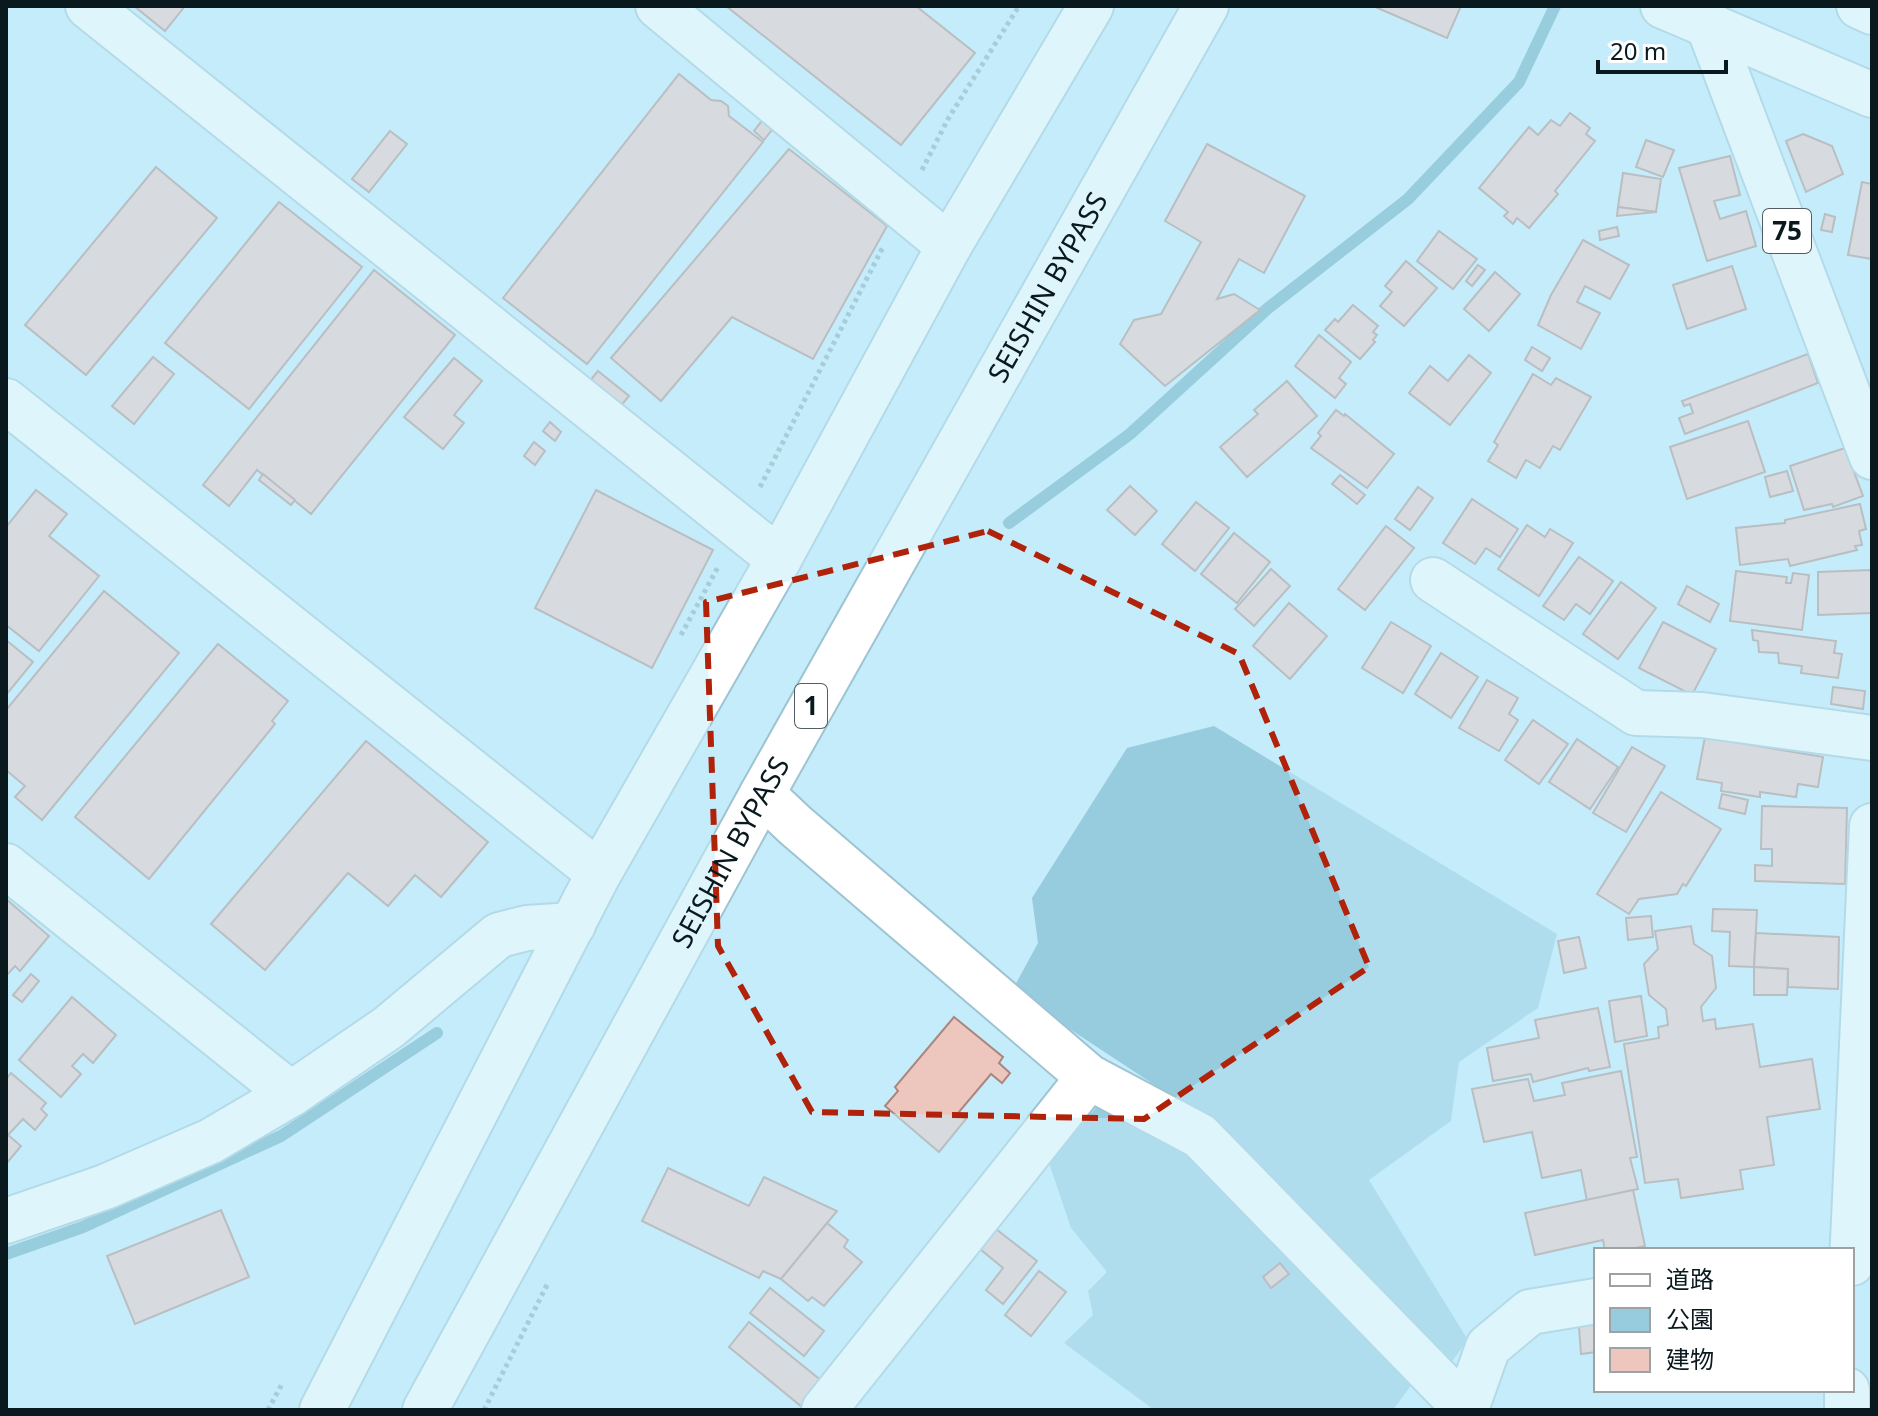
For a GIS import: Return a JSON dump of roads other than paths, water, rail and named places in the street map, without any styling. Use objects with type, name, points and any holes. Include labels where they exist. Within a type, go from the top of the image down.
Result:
[{"type":"main road","points":[[88,6],[779,559]]},
{"type":"main road","points":[[658,6],[949,246]]},
{"type":"main road","points":[[322,1410],[599,873],[779,559],[949,246],[1091,6]]},
{"type":"main road","name":"SEISHIN BYPASS","points":[[425,1410],[762,794],[1206,6]]},
{"type":"main road","points":[[1663,6],[1706,16],[1872,95]]},
{"type":"main road","points":[[1859,6],[1872,12]]},
{"type":"main road","name":"75","points":[[1706,16],[1872,457]]},
{"type":"main road","points":[[6,401],[599,873]]},
{"type":"main road","points":[[1433,580],[1636,713],[1702,715],[1872,738]]},
{"type":"main road","points":[[762,794],[1089,1077],[1200,1136],[1467,1409],[1488,1347],[1530,1312],[1594,1301]]},
{"type":"main road","points":[[1853,1248],[1872,826]]},
{"type":"main road","points":[[6,866],[291,1094]]},
{"type":"main road","points":[[6,1221],[105,1187],[211,1141],[291,1094],[389,1027],[499,935],[527,928],[573,925]]},
{"type":"main road","points":[[824,1410],[1089,1077]]},
{"type":"waterway","points":[[1009,523],[1130,434],[1267,309],[1408,199],[1519,82],[1555,6]]},
{"type":"waterway","points":[[6,1254],[83,1227],[281,1136],[437,1033]]}]
